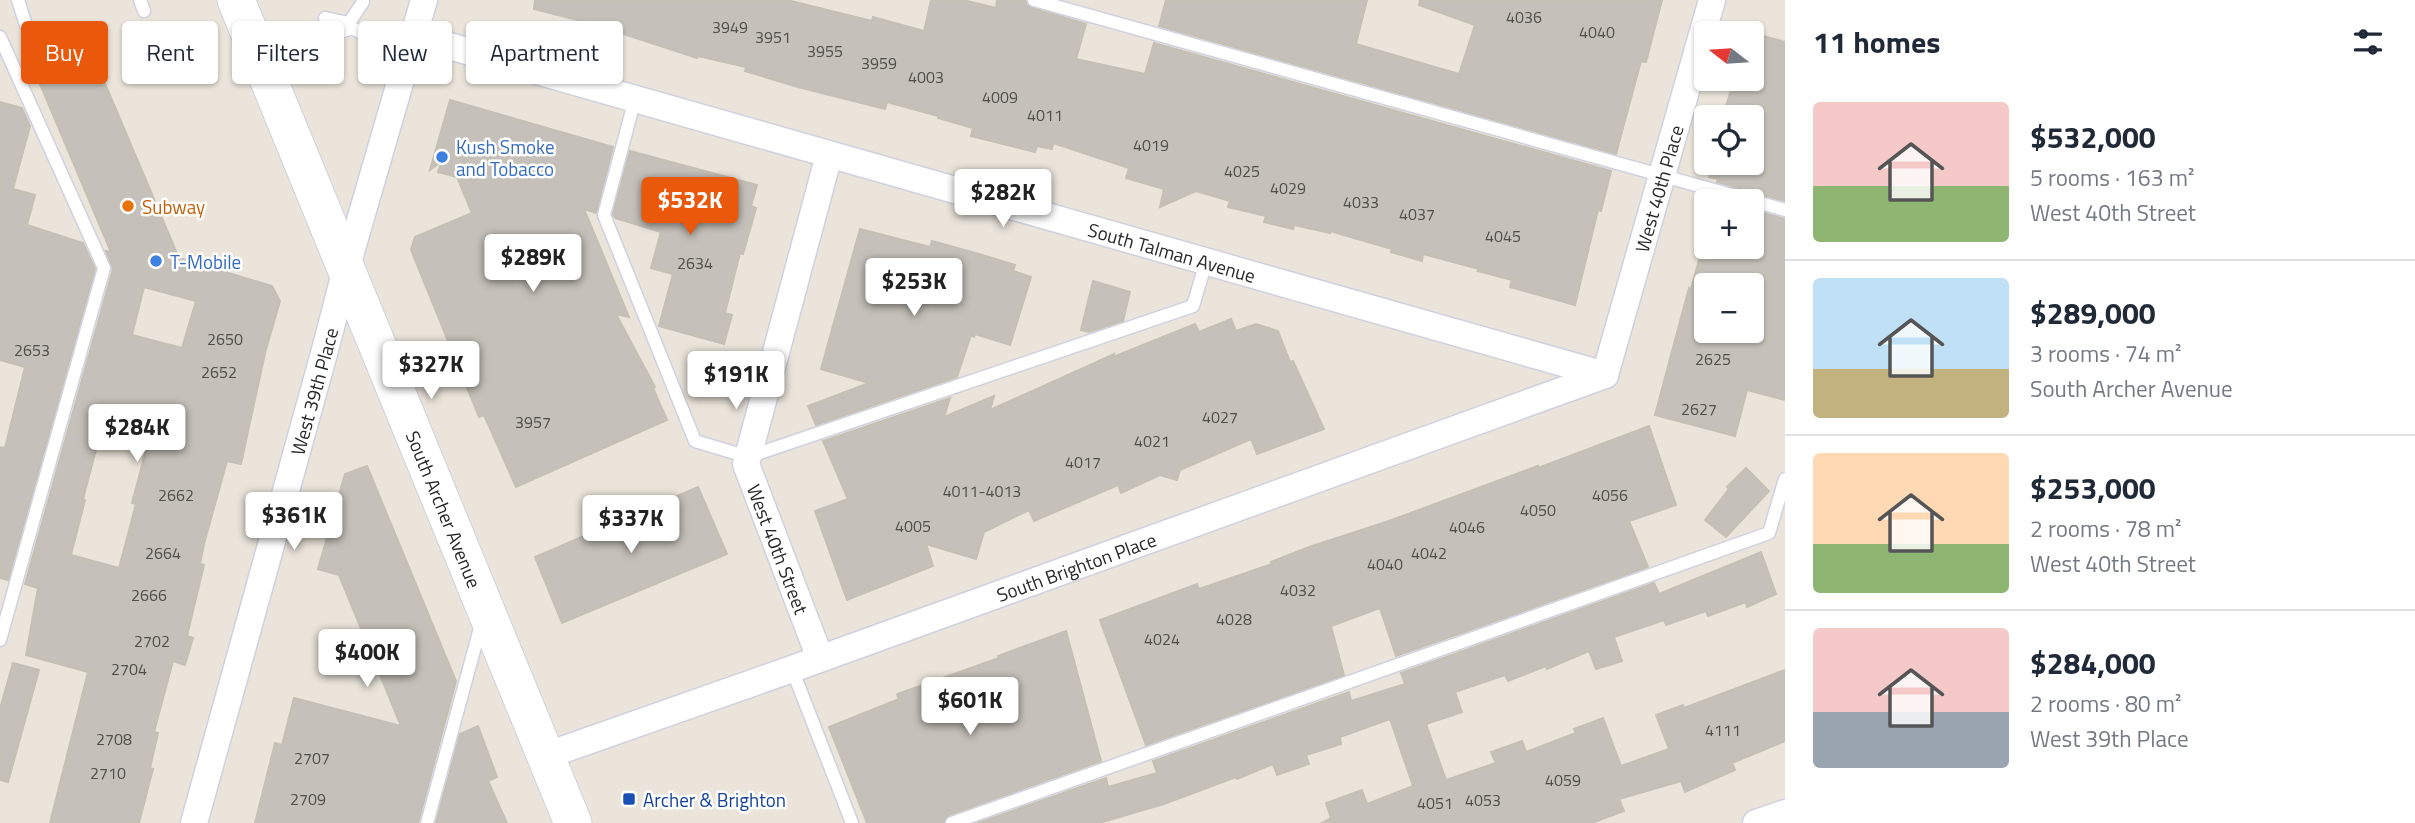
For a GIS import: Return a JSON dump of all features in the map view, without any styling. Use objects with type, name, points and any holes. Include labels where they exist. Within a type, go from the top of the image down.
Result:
[{"type":"main road","name":"South Archer Avenue","points":[[236,0],[244,21]]},
{"type":"main road","name":"South Archer Avenue","points":[[270,84],[573,823]]},
{"type":"street","name":"West 39th Place","points":[[418,21],[424,0]]},
{"type":"street","name":"West 40th Place","points":[[1605,375],[1712,0]]},
{"type":"street","name":"South Talman Avenue","points":[[452,56],[635,99],[1605,375]]},
{"type":"street","name":"West 39th Place","points":[[194,823],[346,269],[400,84]]},
{"type":"street","name":"West 40th Street","points":[[820,658],[746,464],[829,155]]},
{"type":"street","name":"South Brighton Place","points":[[545,755],[792,669],[1605,375]]},
{"type":"street","points":[[1756,823],[1785,813]]},
{"type":"lane","points":[[18,0],[25,21]]},
{"type":"lane","points":[[1034,0],[1785,210]]},
{"type":"lane","points":[[344,28],[350,26],[363,2]]},
{"type":"lane","points":[[342,10],[350,26]]},
{"type":"lane","points":[[325,18],[358,29]]},
{"type":"lane","points":[[0,37],[104,268],[0,640]]},
{"type":"lane","points":[[635,99],[604,215],[695,441],[748,457],[1193,306],[1206,262]]},
{"type":"lane","points":[[952,823],[1769,533],[1785,479]]},
{"type":"lane","points":[[427,823],[485,609]]},
{"type":"lane","points":[[792,669],[852,823]]},
{"type":"building","points":[[535,0],[787,0],[872,21],[873,17],[924,31],[931,0],[963,0],[996,8],[997,0],[1025,0],[1027,6],[1032,8],[1086,24],[1076,59],[1145,74],[1154,43],[1611,171],[1601,211],[1598,210],[1575,305],[1510,287],[1512,280],[1423,254],[1422,261],[1391,252],[1392,249],[1330,231],[1294,225],[1293,229],[1264,222],[1266,216],[1228,207],[1230,201],[1196,191],[1160,207],[1164,189],[1126,178],[1129,168],[1053,143],[1052,149],[1037,146],[1035,152],[971,136],[973,128],[938,116],[887,102],[885,109],[798,87],[745,71],[746,67],[698,56],[697,58],[623,34],[623,21],[581,21],[534,9]]},
{"type":"building","points":[[1166,0],[1367,0],[1356,44],[1459,74],[1475,25],[1419,5],[1420,0],[1662,0],[1646,62],[1641,61],[1616,154],[1159,26]]},
{"type":"building","points":[[1764,36],[1785,42],[1785,201],[1764,195],[1764,189],[1742,189],[1709,177],[1764,175],[1764,105],[1726,105],[1731,91],[1764,91]]},
{"type":"building","points":[[40,84],[105,84],[179,258],[272,286],[280,301],[265,353],[241,464],[227,461],[204,544],[200,564],[204,565],[187,636],[193,638],[185,665],[173,661],[154,732],[158,733],[150,768],[153,769],[139,823],[50,823],[88,672],[26,655],[38,588],[25,584],[113,269],[106,251],[111,252]],"holes":[[[144,287],[196,301],[182,348],[132,335]],[[103,423],[150,435],[119,568],[71,555]]]},
{"type":"building","points":[[450,100],[613,147],[596,213],[584,209],[629,317],[616,314],[655,387],[653,388],[667,420],[516,487],[484,415],[479,417],[411,250],[415,237],[472,213],[457,177],[438,172],[442,161],[430,170]]},
{"type":"building","points":[[0,102],[22,108],[30,126],[13,189],[35,195],[27,225],[83,243],[95,269],[8,580],[0,578],[0,447],[5,448],[25,367],[0,360]]},
{"type":"building","points":[[630,151],[757,185],[751,206],[756,208],[743,254],[740,253],[725,313],[732,315],[724,344],[659,326],[673,274],[651,268],[661,232],[615,218],[613,214]]},
{"type":"building","points":[[1764,213],[1785,219],[1785,400],[1747,390],[1735,436],[1655,415],[1694,278],[1694,343],[1764,343],[1764,273],[1695,273],[1699,259],[1764,259]]},
{"type":"building","points":[[860,229],[930,247],[932,241],[979,254],[1015,265],[1013,271],[1031,277],[1010,345],[971,335],[957,377],[816,425],[808,406],[869,383],[821,369]]},
{"type":"building","points":[[1093,281],[1130,292],[1123,321],[1089,332],[1081,330]]},
{"type":"building","points":[[1231,319],[1236,331],[1256,324],[1278,331],[1290,362],[1293,361],[1324,429],[1257,454],[1251,439],[1180,470],[1177,480],[1160,475],[1121,493],[1118,485],[1034,521],[1029,510],[984,532],[976,559],[926,544],[933,566],[847,600],[815,511],[848,499],[823,441],[950,398],[944,417],[994,396],[990,410],[1114,354],[1113,357],[1195,324],[1199,332]]},
{"type":"building","points":[[1649,426],[1676,505],[1629,521],[1648,567],[1396,656],[1380,608],[1331,626],[1344,675],[1146,745],[1100,620],[1197,584],[1199,589],[1272,564],[1271,562],[1309,547],[1538,468]]},
{"type":"building","points":[[367,466],[456,681],[418,823],[255,823],[275,743],[282,745],[294,698],[401,726],[339,575],[318,569],[345,474]]},
{"type":"building","points":[[1746,468],[1769,491],[1726,537],[1705,520],[1729,489],[1727,487]]},
{"type":"building","points":[[698,487],[727,554],[562,623],[535,557]]},
{"type":"building","points":[[1761,552],[1776,594],[1747,607],[1746,602],[1708,616],[1706,611],[1666,625],[1664,620],[1614,637],[1622,661],[1596,669],[1589,651],[1547,669],[1546,666],[1508,681],[1505,675],[1455,692],[1462,712],[1426,724],[1446,780],[1496,763],[1491,752],[1522,741],[1526,752],[1576,733],[1574,729],[1603,718],[1621,766],[1669,749],[1656,715],[1683,705],[1684,708],[1785,670],[1785,741],[1732,763],[1735,770],[1685,792],[1681,781],[1619,799],[1624,811],[1592,823],[1322,823],[1331,818],[1326,803],[1362,790],[1367,804],[1413,786],[1390,719],[1340,737],[1341,744],[1306,755],[1309,764],[1277,775],[1273,764],[1164,804],[1099,823],[978,823],[1106,778],[1108,787],[1157,773],[1153,761],[1349,692],[1351,701],[1405,684],[1401,673],[1654,583],[1659,594]]},
{"type":"building","points":[[1066,631],[1101,761],[949,815],[943,823],[867,823],[829,727],[899,699],[897,694]]},
{"type":"building","points":[[13,663],[39,670],[8,782],[0,780],[0,709]]},
{"type":"building","points":[[478,726],[497,777],[488,781],[507,823],[436,823],[460,734]]},
{"type":"place","name":"Kush Smoke and Tobacco","points":[[442,157]]},
{"type":"place","name":"Subway","points":[[128,206]]},
{"type":"place","name":"T-Mobile","points":[[156,261]]},
{"type":"place","name":"Archer & Brighton","points":[[629,799]]}]
